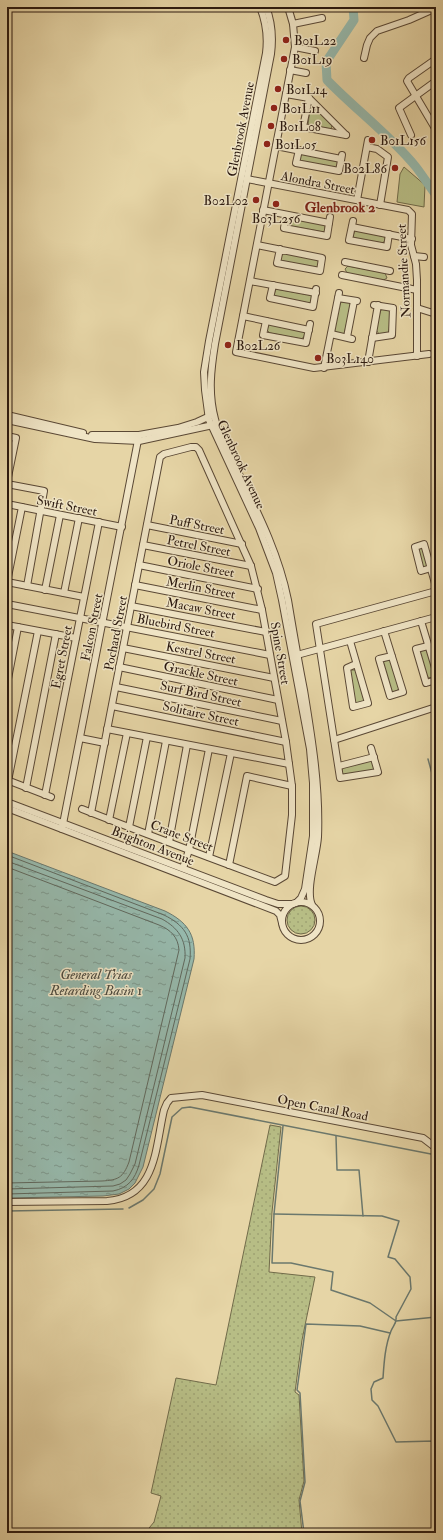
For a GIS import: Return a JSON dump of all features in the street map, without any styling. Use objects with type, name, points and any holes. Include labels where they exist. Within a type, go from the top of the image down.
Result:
[{"type":"street","name":"Glenbrook Avenue","points":[[260,7],[266,25],[266,53],[204,372],[205,390],[214,425],[259,528],[273,565],[282,600],[308,742],[313,783],[313,836],[305,889],[302,898],[294,903]]},
{"type":"street","name":"Glenbrook Avenue","points":[[211,416],[211,371],[272,44],[271,27],[266,7]]},
{"type":"street","points":[[288,7],[293,24],[295,47],[236,352],[314,368],[324,368],[429,354]]},
{"type":"street","points":[[364,58],[370,38],[376,31],[409,20],[436,8]]},
{"type":"street","points":[[293,24],[322,18]]},
{"type":"street","points":[[295,47],[315,51]]},
{"type":"street","points":[[436,59],[407,81],[436,130]]},
{"type":"street","points":[[290,70],[306,73]]},
{"type":"street","points":[[411,135],[399,108],[436,81]]},
{"type":"street","points":[[286,94],[309,98],[346,135],[303,127],[309,98]]},
{"type":"street","points":[[357,200],[368,140]]},
{"type":"street","points":[[276,146],[342,157],[339,171],[296,162],[299,150]]},
{"type":"street","points":[[367,147],[377,149],[388,157],[380,205]]},
{"type":"street","name":"Alondra Street","points":[[247,179],[408,210]]},
{"type":"street","points":[[263,210],[286,215],[330,220],[327,236],[284,228],[286,215]]},
{"type":"street","name":"Normandie Street","points":[[408,210],[412,214],[411,245],[417,272],[417,356]]},
{"type":"street","points":[[389,234],[387,247],[349,240],[352,224],[412,239]]},
{"type":"street","points":[[256,245],[280,249],[322,258],[320,271],[277,263],[280,249]]},
{"type":"street","points":[[414,256],[424,257]]},
{"type":"street","points":[[388,284],[391,269],[345,260],[342,277],[417,290]]},
{"type":"street","points":[[250,281],[316,291],[313,307],[270,298],[273,285]]},
{"type":"street","points":[[324,368],[338,296],[355,301],[349,338],[331,334]]},
{"type":"street","points":[[368,362],[376,305],[393,308],[392,335],[372,338]]},
{"type":"street","points":[[417,308],[436,314]]},
{"type":"street","points":[[243,316],[309,327],[306,343],[263,334],[266,321]]},
{"type":"street","points":[[7,415],[95,435],[139,438],[178,428],[211,416]]},
{"type":"street","points":[[7,420],[94,439],[139,438],[214,425]]},
{"type":"street","name":"Glenbrook Avenue","points":[[214,425],[264,526],[276,556],[288,600],[314,749],[318,785],[318,836],[309,894],[312,905]]},
{"type":"street","points":[[7,436],[16,438],[7,483],[44,491],[27,586]]},
{"type":"street","name":"Falcon Street","points":[[62,826],[139,438]]},
{"type":"street","name":"Spine Street","points":[[160,457],[164,454],[191,447],[196,447],[199,450],[242,544],[258,589],[286,742],[292,786],[292,815],[285,876],[274,882]]},
{"type":"street","name":"Pochard Street","points":[[91,813],[160,457]]},
{"type":"street","name":"Swift Street","points":[[7,504],[122,527]]},
{"type":"street","points":[[22,507],[7,582],[84,597]]},
{"type":"street","points":[[45,590],[60,515]]},
{"type":"street","points":[[64,593],[79,518]]},
{"type":"street","name":"Egret Street","points":[[26,788],[48,796],[76,638],[99,522]]},
{"type":"street","name":"Puff Street","points":[[147,525],[242,544]]},
{"type":"street","name":"Petrel Street","points":[[143,545],[251,566]]},
{"type":"street","name":"Oriole Street","points":[[139,565],[258,589]]},
{"type":"street","points":[[431,568],[436,586]]},
{"type":"street","name":"Merlin Street","points":[[136,585],[262,610]]},
{"type":"street","points":[[371,748],[378,772],[340,778],[316,624],[436,591]]},
{"type":"street","name":"Bluebird Street","points":[[7,604],[270,655]]},
{"type":"street","name":"Macaw Street","points":[[131,606],[266,632]]},
{"type":"street","points":[[297,655],[436,617]]},
{"type":"street","points":[[421,621],[436,671]]},
{"type":"street","points":[[7,625],[76,638]]},
{"type":"street","points":[[7,684],[9,665],[18,627]]},
{"type":"street","points":[[38,631],[8,780],[26,788],[56,634]]},
{"type":"street","points":[[384,631],[392,656],[403,692],[390,696],[379,659],[392,656]]},
{"type":"street","points":[[350,641],[368,703],[353,707],[346,670],[348,667],[356,664]]},
{"type":"street","points":[[7,644],[14,646]]},
{"type":"street","points":[[428,646],[416,649],[426,683],[436,680]]},
{"type":"street","name":"Kestrel Street","points":[[123,648],[274,678]]},
{"type":"street","name":"Grackle Street","points":[[120,667],[278,700]]},
{"type":"street","name":"Surf Bird Street","points":[[116,687],[282,721]]},
{"type":"street","name":"Solitaire Street","points":[[112,706],[286,742]]},
{"type":"street","points":[[334,740],[436,706]]},
{"type":"street","points":[[107,729],[289,764]]},
{"type":"street","points":[[110,820],[127,733]]},
{"type":"street","points":[[129,827],[148,737]]},
{"type":"street","points":[[80,738],[105,743]]},
{"type":"street","points":[[148,834],[166,741]]},
{"type":"street","points":[[169,842],[187,744]]},
{"type":"street","points":[[183,868],[189,850],[209,749]]},
{"type":"street","points":[[209,857],[231,753]]},
{"type":"street","points":[[339,766],[374,757]]},
{"type":"street","points":[[229,865],[247,776],[292,786]]},
{"type":"street","name":"Brighton Avenue","points":[[7,802],[62,826],[276,911],[280,915],[282,923]]},
{"type":"street","name":"Brighton Avenue","points":[[7,808],[183,868],[278,904],[294,903]]},
{"type":"street","name":"Crane Street","points":[[82,809],[274,882]]},
{"type":"street","points":[[294,903],[307,903],[312,905],[318,913],[320,924],[317,930],[310,938],[298,940],[291,937],[286,932],[282,923],[284,912],[294,903]]},
{"type":"street","name":"Open Canal Road","points":[[7,1202],[107,1201],[123,1199],[131,1195],[142,1185],[150,1172],[166,1106],[170,1098],[202,1095],[423,1138],[436,1148]]},
{"type":"green space","points":[[311,107],[314,107],[332,125],[331,129],[308,125]]},
{"type":"green space","points":[[301,154],[338,161],[337,168],[301,161]]},
{"type":"green space","points":[[404,167],[425,185],[424,207],[397,202],[400,174]]},
{"type":"green space","points":[[290,218],[325,225],[325,231],[323,232],[291,226],[287,223]]},
{"type":"green space","points":[[355,230],[385,237],[385,241],[382,243],[355,238],[353,236]]},
{"type":"green space","points":[[283,253],[318,260],[319,266],[316,268],[283,261],[280,259]]},
{"type":"green space","points":[[348,266],[385,273],[387,278],[382,281],[347,273],[345,269]]},
{"type":"green space","points":[[276,289],[310,295],[312,296],[312,302],[309,303],[275,296],[274,294]]},
{"type":"green space","points":[[341,302],[349,302],[351,306],[344,334],[335,333],[334,331]]},
{"type":"green space","points":[[388,308],[391,311],[389,332],[380,335],[376,330],[380,312],[382,309]]},
{"type":"green space","points":[[269,324],[305,332],[304,337],[301,339],[270,333],[267,330]]},
{"type":"green space","points":[[422,547],[428,565],[425,567],[423,567],[418,548]]},
{"type":"green space","points":[[426,649],[435,674],[432,678],[427,677],[420,652]]},
{"type":"green space","points":[[388,659],[391,661],[399,689],[394,692],[391,691],[383,662]]},
{"type":"green space","points":[[350,670],[355,670],[357,672],[364,700],[363,702],[355,702]]},
{"type":"green space","points":[[370,760],[373,762],[373,770],[342,775],[342,768]]},
{"type":"green space","points":[[301,906],[311,910],[315,920],[311,930],[301,934],[291,930],[287,920],[291,910]]},
{"type":"green space","points":[[270,1125],[281,1127],[272,1212],[269,1272],[315,1277],[302,1340],[295,1392],[299,1395],[304,1481],[299,1500],[302,1533],[145,1533],[154,1522],[161,1496],[151,1493],[176,1378],[216,1385]]},
{"type":"water","name":"General Trias Retarding Basin 1","points":[[7,851],[165,911],[173,915],[184,924],[192,936],[194,959],[143,1167],[135,1183],[129,1189],[119,1194],[103,1196],[7,1198]]},
{"type":"waterway","points":[[353,7],[354,20],[326,62],[327,80],[406,155],[436,195]]},
{"type":"waterway","points":[[428,759],[436,785]]},
{"type":"waterway","points":[[129,1208],[143,1200],[154,1189],[160,1174],[172,1117],[182,1108],[190,1107],[436,1155]]},
{"type":"waterway","points":[[283,1126],[274,1214],[272,1263],[291,1263],[333,1272],[331,1290],[370,1303],[396,1321],[436,1317]]},
{"type":"waterway","points":[[336,1136],[337,1170],[359,1170],[363,1216]]},
{"type":"waterway","points":[[7,1211],[123,1209]]},
{"type":"waterway","points":[[274,1214],[382,1216],[399,1221],[388,1257],[395,1259],[410,1277],[411,1289],[396,1317],[391,1331],[385,1354],[383,1378],[374,1382],[371,1389],[372,1400],[378,1406],[396,1442],[434,1441],[436,1443]]},
{"type":"waterway","points":[[304,1533],[300,1501],[305,1482],[300,1393],[297,1390],[306,1324],[360,1326],[390,1333]]},
{"type":"place","name":"B01L22","points":[[286,40]]},
{"type":"place","name":"B01L19","points":[[284,59]]},
{"type":"place","name":"B01L14","points":[[278,89]]},
{"type":"place","name":"B01L11","points":[[274,108]]},
{"type":"place","name":"B01L08","points":[[271,126]]},
{"type":"place","name":"B01L156","points":[[372,140]]},
{"type":"place","name":"B01L05","points":[[267,144]]},
{"type":"place","name":"B02L86","points":[[395,168]]},
{"type":"place","name":"B02L02","points":[[256,200]]},
{"type":"place","name":"B03L256","points":[[276,204]]},
{"type":"place","name":"B02L26","points":[[228,345]]},
{"type":"place","name":"B03L140","points":[[318,358]]},
{"type":"district","name":"Glenbrook 2","points":[[340,207]]}]
